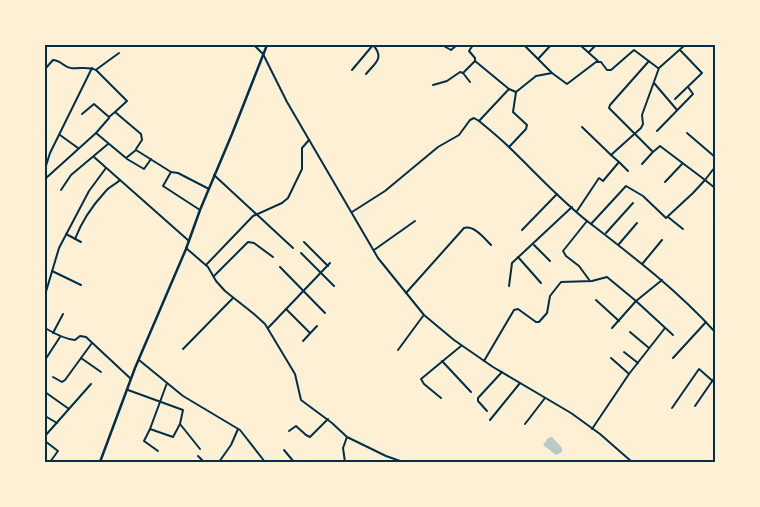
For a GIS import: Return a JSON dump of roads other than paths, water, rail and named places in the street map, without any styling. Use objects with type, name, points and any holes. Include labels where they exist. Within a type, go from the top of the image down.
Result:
[{"type":"main road","points":[[100,462],[139,360],[189,241],[267,45]]},
{"type":"street","points":[[254,45],[263,54],[287,102],[374,250],[424,315],[484,361],[592,429],[632,462]]},
{"type":"street","points":[[352,70],[373,45],[379,53],[379,58],[366,74]]},
{"type":"street","points":[[442,45],[451,50],[457,45]]},
{"type":"street","points":[[473,45],[469,51],[475,58],[475,61],[509,89],[516,92]]},
{"type":"street","points":[[524,45],[564,83],[570,83],[598,61]]},
{"type":"street","points":[[538,59],[551,45]]},
{"type":"street","points":[[580,45],[607,70],[611,70],[638,45]]},
{"type":"street","points":[[589,52],[596,45]]},
{"type":"street","points":[[611,155],[641,128],[643,124],[642,115],[659,68],[685,45]]},
{"type":"street","points":[[634,50],[659,68]]},
{"type":"street","points":[[675,99],[702,73],[680,50]]},
{"type":"street","points":[[96,70],[119,53]]},
{"type":"street","points":[[45,68],[53,60],[69,68],[92,68],[126,101],[96,133],[45,179]]},
{"type":"street","points":[[434,84],[447,80],[460,72],[463,73],[475,61]]},
{"type":"street","points":[[649,61],[608,107],[653,152]]},
{"type":"street","points":[[45,169],[92,68]]},
{"type":"street","points":[[463,73],[470,82]]},
{"type":"street","points":[[509,147],[526,129],[527,125],[513,112],[516,92],[536,76],[552,73]]},
{"type":"street","points":[[654,83],[677,110]]},
{"type":"street","points":[[657,131],[693,93],[688,86]]},
{"type":"street","points":[[479,121],[509,89]]},
{"type":"street","points":[[82,114],[94,104],[110,116]]},
{"type":"street","points":[[116,112],[141,134],[142,140],[136,150],[126,158]]},
{"type":"street","points":[[352,212],[385,191],[438,147],[459,135],[470,120],[474,118],[509,147],[587,221],[619,244],[662,280],[715,332]]},
{"type":"street","points":[[582,127],[628,171]]},
{"type":"street","points":[[96,133],[126,158],[144,169],[151,159]]},
{"type":"street","points":[[687,133],[715,157]]},
{"type":"street","points":[[60,134],[78,148]]},
{"type":"street","points":[[206,265],[256,214],[282,203],[288,198],[302,168],[302,148],[309,140]]},
{"type":"street","points":[[61,190],[72,175],[108,144]]},
{"type":"street","points":[[642,164],[660,146],[715,188]]},
{"type":"street","points":[[136,150],[171,172],[178,173],[209,189]]},
{"type":"street","points":[[94,157],[189,241]]},
{"type":"street","points":[[576,211],[599,178],[603,181],[619,162]]},
{"type":"street","points":[[665,182],[682,164]]},
{"type":"street","points":[[668,217],[705,180],[715,167]]},
{"type":"street","points":[[45,295],[56,253],[89,191],[106,168]]},
{"type":"street","points":[[171,172],[163,186],[200,210]]},
{"type":"street","points":[[214,176],[293,248]]},
{"type":"street","points":[[75,239],[80,228],[105,191],[113,187],[120,180]]},
{"type":"street","points":[[591,224],[626,186],[643,196],[664,216],[683,229]]},
{"type":"street","points":[[522,230],[557,194]]},
{"type":"street","points":[[606,234],[632,203]]},
{"type":"street","points":[[508,286],[511,266],[572,207]]},
{"type":"street","points":[[374,250],[415,221]]},
{"type":"street","points":[[587,221],[563,251],[566,256],[579,266],[590,281]]},
{"type":"street","points":[[619,244],[638,223]]},
{"type":"street","points":[[406,293],[464,228],[470,227],[474,229],[491,245]]},
{"type":"street","points":[[66,234],[81,242]]},
{"type":"street","points":[[643,264],[662,240]]},
{"type":"street","points":[[213,276],[248,242],[254,243],[273,257]]},
{"type":"street","points":[[304,242],[328,266]]},
{"type":"street","points":[[533,244],[550,261]]},
{"type":"street","points":[[186,248],[206,265],[220,286],[268,328],[295,374],[301,400],[347,437],[403,462]]},
{"type":"street","points":[[301,253],[334,286]]},
{"type":"street","points":[[518,258],[541,283]]},
{"type":"street","points":[[268,328],[330,263]]},
{"type":"street","points":[[280,267],[326,313]]},
{"type":"street","points":[[52,271],[82,285]]},
{"type":"street","points":[[484,361],[514,310],[518,308],[536,322],[540,322],[547,313],[550,296],[561,282],[590,281],[607,277],[673,335]]},
{"type":"street","points":[[612,328],[636,301],[662,280]]},
{"type":"street","points":[[183,349],[233,298]]},
{"type":"street","points":[[596,300],[619,320]]},
{"type":"street","points":[[286,309],[310,333]]},
{"type":"street","points":[[54,333],[63,314]]},
{"type":"street","points":[[398,350],[424,315]]},
{"type":"street","points":[[673,358],[706,322]]},
{"type":"street","points":[[303,342],[317,326]]},
{"type":"street","points":[[45,328],[60,337],[75,340],[83,335],[132,379]]},
{"type":"street","points":[[592,429],[629,374],[666,328]]},
{"type":"street","points":[[630,332],[649,348]]},
{"type":"street","points":[[45,360],[60,337]]},
{"type":"street","points":[[53,377],[63,381],[92,343]]},
{"type":"street","points":[[441,398],[424,384],[421,379],[461,345]]},
{"type":"street","points":[[624,352],[638,363]]},
{"type":"street","points":[[81,358],[101,372]]},
{"type":"street","points":[[611,358],[629,374]]},
{"type":"street","points":[[139,360],[183,396],[238,429],[265,462]]},
{"type":"street","points":[[442,361],[471,392]]},
{"type":"street","points":[[672,408],[699,369],[715,384]]},
{"type":"street","points":[[487,411],[478,401],[478,398],[502,372]]},
{"type":"street","points":[[695,406],[715,377]]},
{"type":"street","points":[[158,451],[144,441],[167,383]]},
{"type":"street","points":[[490,420],[520,383]]},
{"type":"street","points":[[45,436],[90,384]]},
{"type":"street","points":[[128,390],[183,410],[180,424],[173,437],[150,429]]},
{"type":"street","points":[[45,392],[69,409]]},
{"type":"street","points":[[525,424],[545,398]]},
{"type":"street","points":[[45,416],[57,423]]},
{"type":"street","points":[[289,431],[296,426],[310,437],[328,420]]},
{"type":"street","points":[[180,424],[200,449]]},
{"type":"street","points":[[218,462],[231,445],[238,429]]},
{"type":"street","points":[[345,462],[343,448],[347,437]]},
{"type":"street","points":[[45,440],[58,451],[50,462]]},
{"type":"street","points":[[284,450],[294,462]]},
{"type":"street","points":[[198,456],[204,462]]}]
